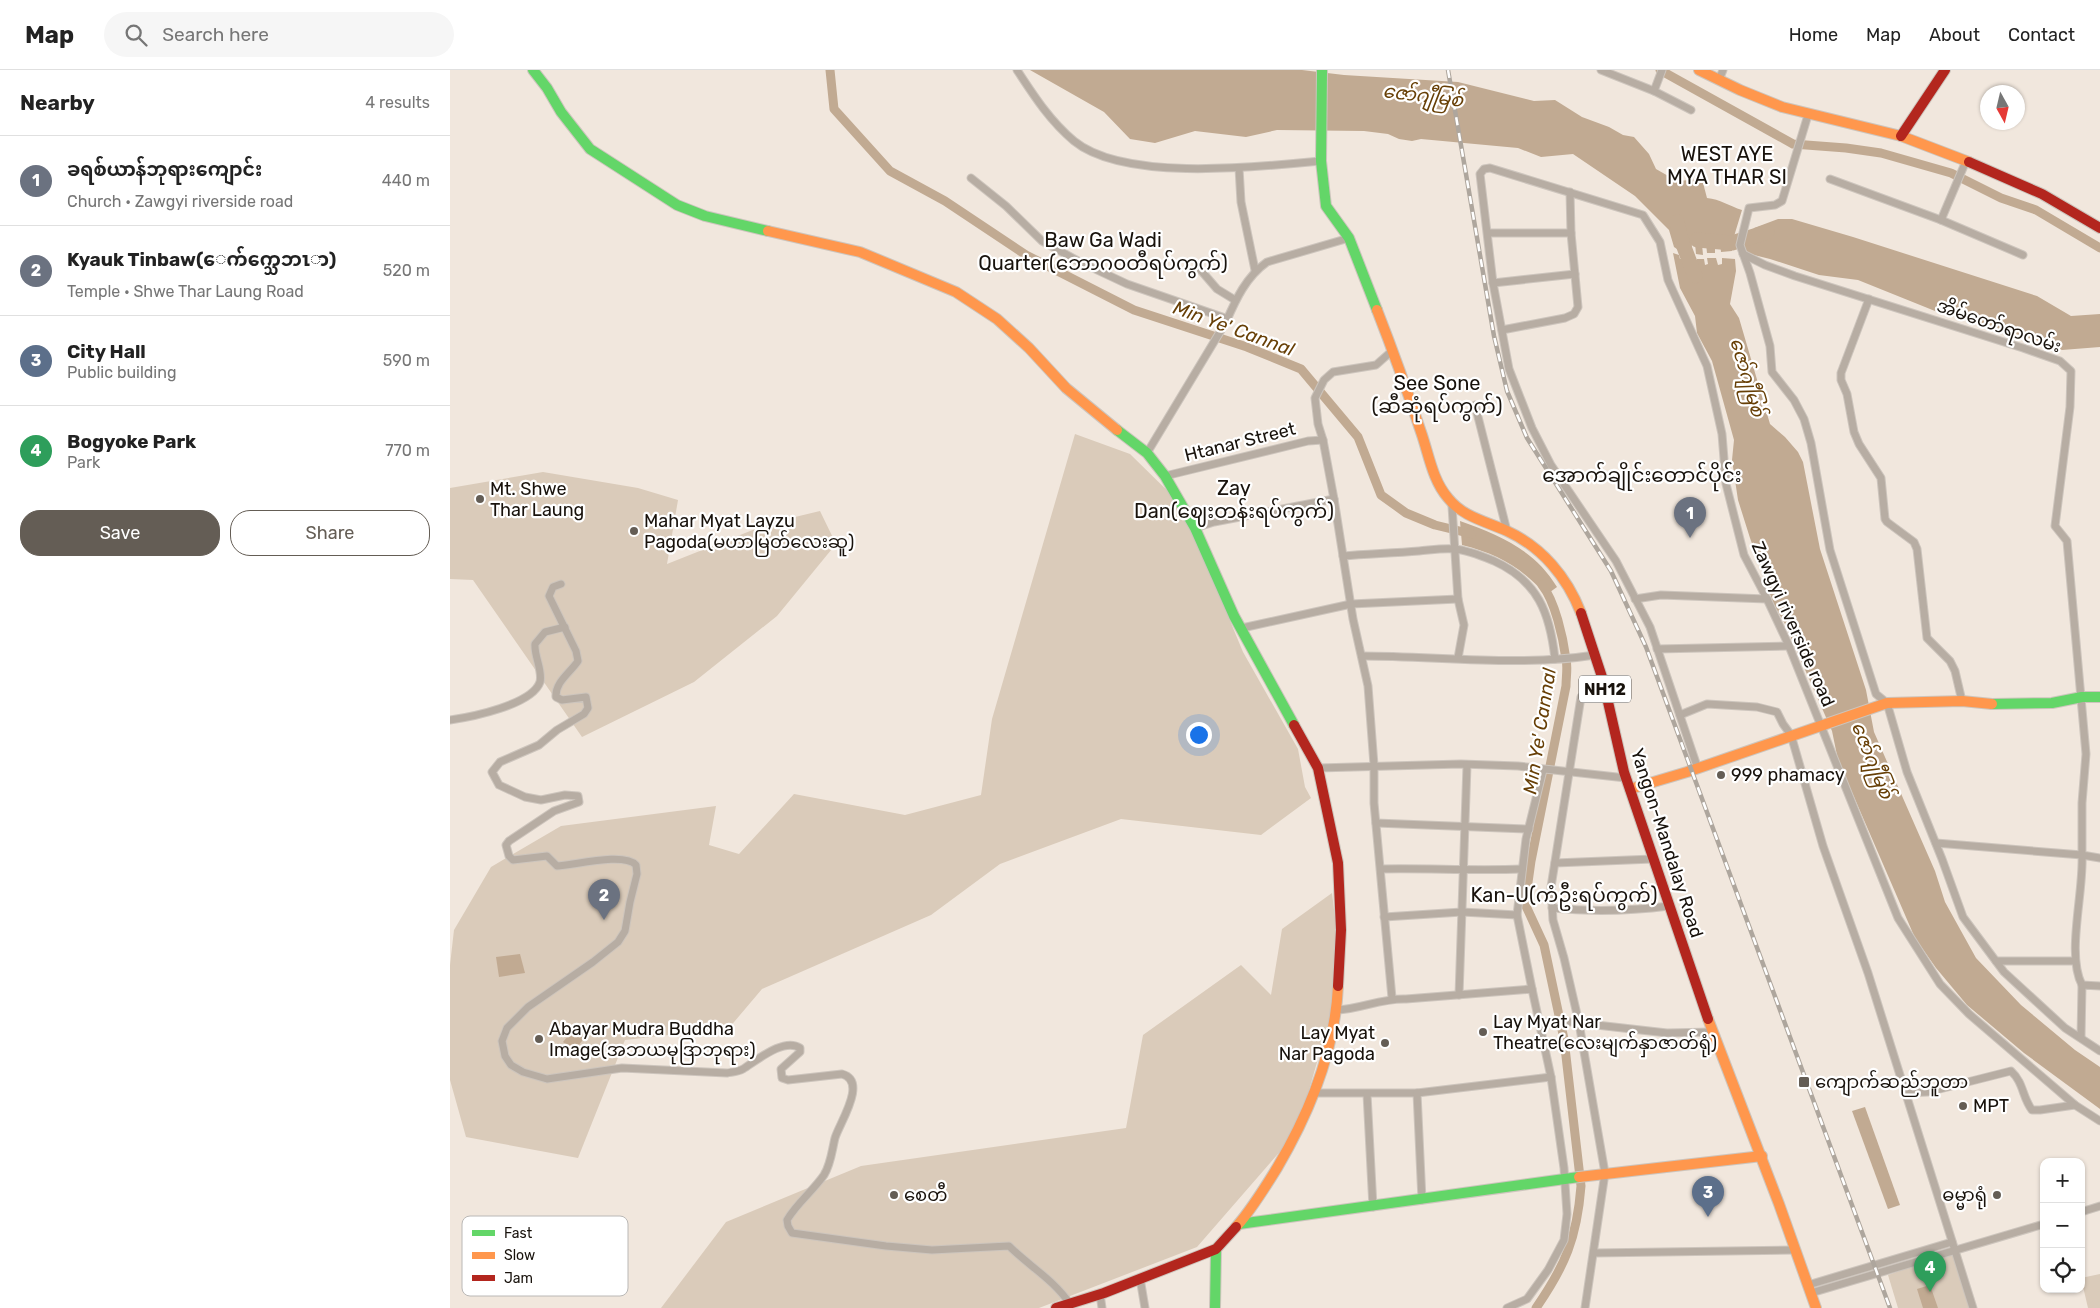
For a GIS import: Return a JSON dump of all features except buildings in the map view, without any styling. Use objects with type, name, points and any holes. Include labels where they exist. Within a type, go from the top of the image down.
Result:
[{"type":"main road","points":[[532,70],[590,149],[676,205],[705,216],[860,252],[956,292],[997,319],[1029,348],[1066,388],[1147,453],[1165,476],[1195,528],[1234,616],[1318,768],[1338,863],[1340,930],[1337,1010],[1321,1078],[1315,1093],[1276,1173],[1254,1208],[1216,1249],[1100,1294],[1056,1308]]},
{"type":"main road","name":"Yangon-Mandalay Road","points":[[1322,70],[1320,133],[1326,206],[1349,238],[1393,350],[1440,488],[1452,511],[1507,531],[1546,557],[1564,579],[1576,601],[1611,710],[1626,778],[1669,906],[1712,1032],[1762,1156],[1816,1308]]},
{"type":"main road","points":[[1699,70],[1782,107],[1808,115],[1901,136],[1966,161],[2042,194],[2100,228]]},
{"type":"main road","points":[[1901,136],[1945,70]]},
{"type":"main road","points":[[1630,789],[1698,768],[1884,704],[1962,702],[1988,704],[2052,703],[2082,697],[2100,697]]},
{"type":"main road","points":[[1239,1224],[1600,1174],[1762,1156]]},
{"type":"main road","points":[[1215,1308],[1216,1249]]},
{"type":"street","points":[[1017,70],[1049,118],[1075,142],[1102,157],[1144,165],[1239,168],[1321,161]]},
{"type":"street","points":[[1601,70],[1654,91],[1691,110]]},
{"type":"street","points":[[1654,91],[1662,70]]},
{"type":"street","points":[[1719,80],[1724,70]]},
{"type":"street","points":[[1808,115],[1782,201],[1775,205],[1749,208],[1740,245],[1770,346],[1772,372],[1794,400],[1804,419],[1811,443],[1830,550],[1876,694],[1884,704],[1907,772],[1963,917],[2004,972],[2065,1028],[2100,1051]]},
{"type":"street","points":[[1941,220],[1966,161]]},
{"type":"street","points":[[1239,168],[1242,202],[1256,270]]},
{"type":"street","name":"Zawgyi riverside road","points":[[1488,233],[1480,174],[1484,169],[1490,168],[1643,216],[1660,242],[1668,280],[1707,366],[1722,434],[1726,484],[1744,555],[1768,599],[1824,725],[1898,918],[1940,984],[1969,1014],[2075,1104],[2100,1121]]},
{"type":"street","points":[[971,178],[1006,206],[1042,241],[1078,261],[1127,284],[1227,320]]},
{"type":"street","points":[[1830,180],[1941,220],[2023,255]]},
{"type":"street","points":[[1502,330],[1565,318],[1574,314],[1578,307],[1571,233],[1570,192]]},
{"type":"street","points":[[1571,233],[1488,233],[1493,283],[1509,369],[1532,428],[1551,465],[1616,561],[1650,627],[1698,768]]},
{"type":"street","points":[[1147,453],[1203,362],[1227,320],[1235,300],[1256,270],[1266,262],[1349,238]]},
{"type":"street","name":"အိမ်တော်ရာလမ်း","points":[[1743,254],[1765,265],[1795,276],[2060,361],[2071,371],[2070,407],[2055,526],[2067,541],[2082,697]]},
{"type":"street","points":[[1198,267],[1217,289],[1235,300]]},
{"type":"street","points":[[1493,283],[1575,274]]},
{"type":"street","points":[[1869,299],[1841,373],[1841,380],[1847,394],[1854,432],[1859,444],[1881,478],[1885,519],[1914,542],[1918,549],[1927,638],[1950,661],[1955,672],[1962,702]]},
{"type":"street","points":[[1392,998],[1374,802],[1374,765],[1368,686],[1351,604],[1334,499],[1323,440],[1318,424],[1315,398],[1324,380],[1333,372],[1376,365],[1393,350]]},
{"type":"street","points":[[1475,405],[1507,531]]},
{"type":"street","name":"Htanar Street","points":[[1165,476],[1308,441],[1323,440]]},
{"type":"street","points":[[1195,528],[1214,522],[1334,499]]},
{"type":"street","points":[[1452,511],[1458,599],[1464,625],[1458,658]]},
{"type":"street","points":[[1343,556],[1454,547],[1480,555],[1507,567],[1526,582],[1544,609],[1553,638],[1555,659]]},
{"type":"street","points":[[561,584],[553,587],[549,596],[576,651],[578,661],[560,682],[555,690],[556,696],[562,700],[586,697],[588,708],[584,714],[557,730],[539,745],[500,762],[492,772],[499,785],[525,797],[541,800],[572,794],[578,796],[579,802],[554,811],[508,841],[506,850],[514,860],[547,856],[558,866],[608,859],[634,862],[637,874],[627,925],[621,936],[593,962],[528,1007],[507,1028],[502,1041],[502,1049],[508,1061],[528,1074],[546,1079],[622,1068],[727,1072],[742,1070],[764,1054],[779,1048],[797,1046],[800,1048],[800,1052],[780,1069],[782,1078],[788,1080],[842,1074],[852,1079],[853,1092],[836,1138],[828,1167],[787,1220],[792,1233],[886,1246],[932,1250],[1008,1246],[1026,1263],[1059,1288],[1070,1304]]},
{"type":"street","points":[[1636,599],[1662,595],[1768,599]]},
{"type":"street","points":[[1242,628],[1351,604],[1458,599]]},
{"type":"street","points":[[450,720],[492,711],[515,702],[533,691],[539,683],[540,676],[535,644],[545,632],[565,627]]},
{"type":"street","points":[[1657,649],[1789,646]]},
{"type":"street","points":[[1362,656],[1483,660],[1578,658],[1594,655]]},
{"type":"street","points":[[1581,697],[1550,888],[1553,920],[1579,1023],[1600,1174],[1594,1253],[1585,1308]]},
{"type":"street","points":[[2081,1038],[2082,985],[2075,962],[2083,870],[2082,803],[2086,754],[2082,697]]},
{"type":"street","points":[[1680,714],[1707,704],[1757,707],[1777,712],[1791,735],[1823,846],[1868,974],[1973,1308]]},
{"type":"street","points":[[1318,768],[1374,765],[1518,766],[1626,778]]},
{"type":"street","points":[[1460,994],[1462,871],[1467,765]]},
{"type":"street","points":[[1507,1308],[1527,1299],[1535,1290],[1564,1240],[1571,1178],[1541,1022],[1532,989],[1517,915],[1529,828],[1545,770]]},
{"type":"street","points":[[1376,823],[1529,828]]},
{"type":"street","points":[[1936,843],[2100,858]]},
{"type":"street","points":[[1555,863],[1654,859]]},
{"type":"street","points":[[1381,869],[1431,868],[1462,871],[1522,869]]},
{"type":"street","points":[[1552,908],[1584,911],[1633,910],[1669,906]]},
{"type":"street","points":[[1384,917],[1462,912],[1517,915]]},
{"type":"street","points":[[1996,961],[2075,962]]},
{"type":"street","points":[[2082,985],[2100,986]]},
{"type":"street","points":[[1337,1010],[1351,1009],[1392,998],[1532,989]]},
{"type":"street","points":[[1541,1022],[1570,1022],[1667,1032],[1712,1032]]},
{"type":"street","points":[[1906,1093],[1928,1092],[2011,1071],[2025,1091],[2027,1104],[2032,1110],[2075,1104]]},
{"type":"street","points":[[1315,1093],[1417,1093],[1551,1078]]},
{"type":"street","points":[[1417,1093],[1422,1200]]},
{"type":"street","points":[[1367,1094],[1373,1206]]},
{"type":"street","points":[[2085,1211],[2100,1206]]},
{"type":"street","points":[[1810,1289],[1954,1251],[2040,1225]]},
{"type":"street","points":[[1810,1289],[1952,1242]]},
{"type":"street","points":[[1594,1253],[1795,1250]]},
{"type":"street","points":[[1140,1278],[1145,1308]]},
{"type":"street","points":[[1100,1294],[1102,1308]]},
{"type":"shaded area","points":[[1075,434],[1130,454],[1182,505],[1243,652],[1298,749],[1305,787],[1311,798],[1261,835],[1121,819],[1000,864],[931,915],[762,989],[729,1028],[625,1040],[578,1158],[466,1137],[450,1080],[450,965],[454,930],[491,867],[561,826],[716,806],[709,845],[739,854],[794,794],[905,815],[981,795],[992,719]]},
{"type":"shaded area","points":[[543,472],[638,488],[678,500],[667,564],[770,523],[820,511],[836,544],[777,616],[694,682],[582,737],[473,580],[450,579],[450,488]]},
{"type":"shaded area","points":[[1332,893],[1342,975],[1297,1132],[1197,1247],[1039,1308],[661,1308],[726,1222],[861,1166],[1126,1128],[1143,1035],[1241,965],[1271,995],[1282,929]]},
{"type":"shaded area","points":[[1954,1251],[1973,1308],[1898,1308],[1888,1275]]},
{"type":"shaded area","points":[[2100,1274],[2100,1308],[2088,1308],[2084,1293],[2085,1277]]},
{"type":"water","points":[[1030,70],[1302,70],[1344,75],[1458,82],[1534,101],[1555,100],[1582,117],[1609,127],[1623,135],[1634,137],[1649,154],[1656,169],[1677,181],[1702,179],[1707,198],[1742,210],[1732,243],[1732,251],[1721,252],[1720,242],[1715,243],[1715,253],[1707,253],[1706,243],[1702,244],[1703,255],[1696,254],[1695,243],[1692,243],[1691,254],[1685,252],[1685,242],[1680,241],[1680,251],[1674,247],[1669,230],[1635,196],[1573,154],[1541,157],[1518,148],[1421,139],[1412,141],[1399,139],[1388,134],[1364,131],[1277,130],[1246,137],[1195,131],[1155,143],[1130,139],[1104,112]]},
{"type":"water","points":[[1778,219],[1792,219],[1853,237],[2037,296],[2071,316],[2100,314],[2100,347],[2062,350],[2033,339],[1935,311],[1858,280],[1819,275],[1742,252],[1754,228]]},
{"type":"water","points":[[1673,253],[1679,255],[1680,259],[1684,259],[1684,257],[1691,259],[1691,263],[1697,264],[1697,259],[1704,259],[1705,265],[1708,264],[1707,258],[1716,258],[1718,265],[1722,264],[1722,258],[1735,259],[1736,271],[1730,304],[1739,318],[1770,424],[1785,437],[1798,452],[1803,462],[1820,549],[1866,690],[1874,732],[1935,871],[1945,902],[1976,958],[2021,1005],[2075,1050],[2100,1067],[2100,1109],[2024,1053],[1967,1005],[1936,968],[1915,938],[1838,760],[1832,731],[1785,624],[1774,605],[1750,538],[1738,500],[1732,460],[1734,440],[1712,361],[1697,333],[1695,316],[1680,288]]},
{"type":"water","points":[[1460,521],[1489,532],[1515,545],[1538,563],[1557,587],[1546,595],[1518,569],[1498,557],[1462,545]]},
{"type":"water","points":[[520,954],[525,973],[499,977],[496,957]]},
{"type":"water","points":[[575,1027],[586,1036],[574,1051],[563,1042]]},
{"type":"water","points":[[1865,1107],[1900,1205],[1888,1209],[1852,1111]]},
{"type":"water","points":[[1930,1285],[1938,1308],[1923,1308],[1917,1289]]},
{"type":"waterway","name":"Min Ye' Cannal","points":[[830,70],[834,109],[890,171],[945,201],[1026,255],[1134,310],[1247,347],[1301,369],[1358,437],[1381,495],[1406,513],[1435,525],[1472,534]]},
{"type":"waterway","points":[[1660,70],[1793,144],[1881,153],[1951,173],[2001,198],[2036,210],[2100,248]]},
{"type":"waterway","name":"ဇော်ဂျီမြစ်","points":[[1677,222],[1681,239],[1695,276]]},
{"type":"waterway","points":[[1697,240],[1732,243],[1767,232]]},
{"type":"waterway","name":"Min Ye' Cannal","points":[[1536,1308],[1555,1279],[1568,1251],[1573,1236],[1581,1186],[1564,1039],[1544,945],[1525,904],[1531,861],[1566,686],[1567,672],[1561,630],[1551,600],[1542,585]]},
{"type":"railway","points":[[1448,70],[1494,336],[1507,391],[1527,438],[1611,571],[1646,647],[1890,1308]]},
{"type":"traffic: fast","points":[[533,70],[547,88],[561,112],[590,149],[677,205],[705,216],[768,231]]},
{"type":"traffic: fast","points":[[1322,70],[1321,161],[1326,206],[1349,238],[1377,310]]},
{"type":"traffic: fast","points":[[1117,430],[1147,453],[1165,476],[1195,528],[1234,616],[1294,725]]},
{"type":"traffic: fast","points":[[1992,704],[2052,703],[2082,697],[2100,697]]},
{"type":"traffic: fast","points":[[1239,1224],[1579,1177]]},
{"type":"traffic: fast","points":[[1215,1308],[1216,1249]]},
{"type":"traffic: slow","points":[[1699,70],[1740,90],[1782,107],[1901,136],[1969,162]]},
{"type":"traffic: slow","points":[[768,231],[860,252],[956,292],[997,319],[1029,348],[1066,388],[1117,430]]},
{"type":"traffic: slow","points":[[1377,310],[1395,356],[1432,468],[1443,491],[1460,510],[1507,531],[1542,554],[1561,575],[1581,613]]},
{"type":"traffic: slow","points":[[1630,789],[1687,772],[1887,703],[1962,701],[1992,704]]},
{"type":"traffic: slow","points":[[1236,1227],[1253,1206],[1277,1168],[1310,1103],[1319,1080],[1332,1034],[1338,986]]},
{"type":"traffic: slow","points":[[1708,1019],[1779,1204],[1816,1308]]},
{"type":"traffic: slow","points":[[1579,1177],[1762,1156]]},
{"type":"traffic: jam","points":[[1901,136],[1945,70]]},
{"type":"traffic: jam","points":[[1969,162],[2042,194],[2100,228]]},
{"type":"traffic: jam","points":[[1581,613],[1603,680],[1624,772],[1708,1019]]},
{"type":"traffic: jam","points":[[1294,725],[1318,768],[1338,863],[1341,930],[1338,986]]},
{"type":"traffic: jam","points":[[1056,1308],[1104,1293],[1216,1249],[1236,1227]]},
{"type":"place","name":"Mt. Shwe Thar Laung","points":[[480,499]]},
{"type":"place","name":"Mahar Myat Layzu Pagoda(မဟာမြတ်လေးဆူ)","points":[[634,531]]},
{"type":"place","name":"ခရစ်ယာန်ဘုရားကျောင်း","points":[[1690,538]]},
{"type":"place","name":"999 phamacy","points":[[1721,775]]},
{"type":"place","name":"Kyauk Tinbaw(ေက်က္သေဘၤာ)","points":[[604,920]]},
{"type":"place","name":"Lay Myat Nar Theatre(လေးမျက်နှာဇာတ်ရုံ)","points":[[1483,1032]]},
{"type":"place","name":"Abayar Mudra Buddha Image(အဘယမုဒြာဘုရား)","points":[[539,1039]]},
{"type":"place","name":"Lay Myat Nar Pagoda","points":[[1385,1043]]},
{"type":"place","name":"ကျောက်ဆည်ဘူတာ","points":[[1804,1082]]},
{"type":"place","name":"MPT","points":[[1963,1106]]},
{"type":"place","name":"စေတီ","points":[[894,1195]]},
{"type":"place","name":"ဓမ္မာရုံ","points":[[1997,1195]]},
{"type":"place","name":"City Hall","points":[[1708,1217]]},
{"type":"place","name":"Bogyoke Park","points":[[1930,1292]]},
{"type":"district","name":"WEST AYE MYA THAR SI","points":[[1727,166]]},
{"type":"district","name":"Baw Ga Wadi Quarter(ဘောဂ၀တီရပ်ကွက်)","points":[[1103,252]]},
{"type":"district","name":"See Sone (ဆီဆုံရပ်ကွက်)","points":[[1437,394]]},
{"type":"district","name":"အောက်ချိုင်းတောင်ပိုင်း","points":[[1642,475]]},
{"type":"district","name":"Zay Dan(ဈေးတန်းရပ်ကွက်)","points":[[1234,500]]},
{"type":"district","name":"Kan-U(ကံဦးရပ်ကွက်)","points":[[1564,895]]}]
